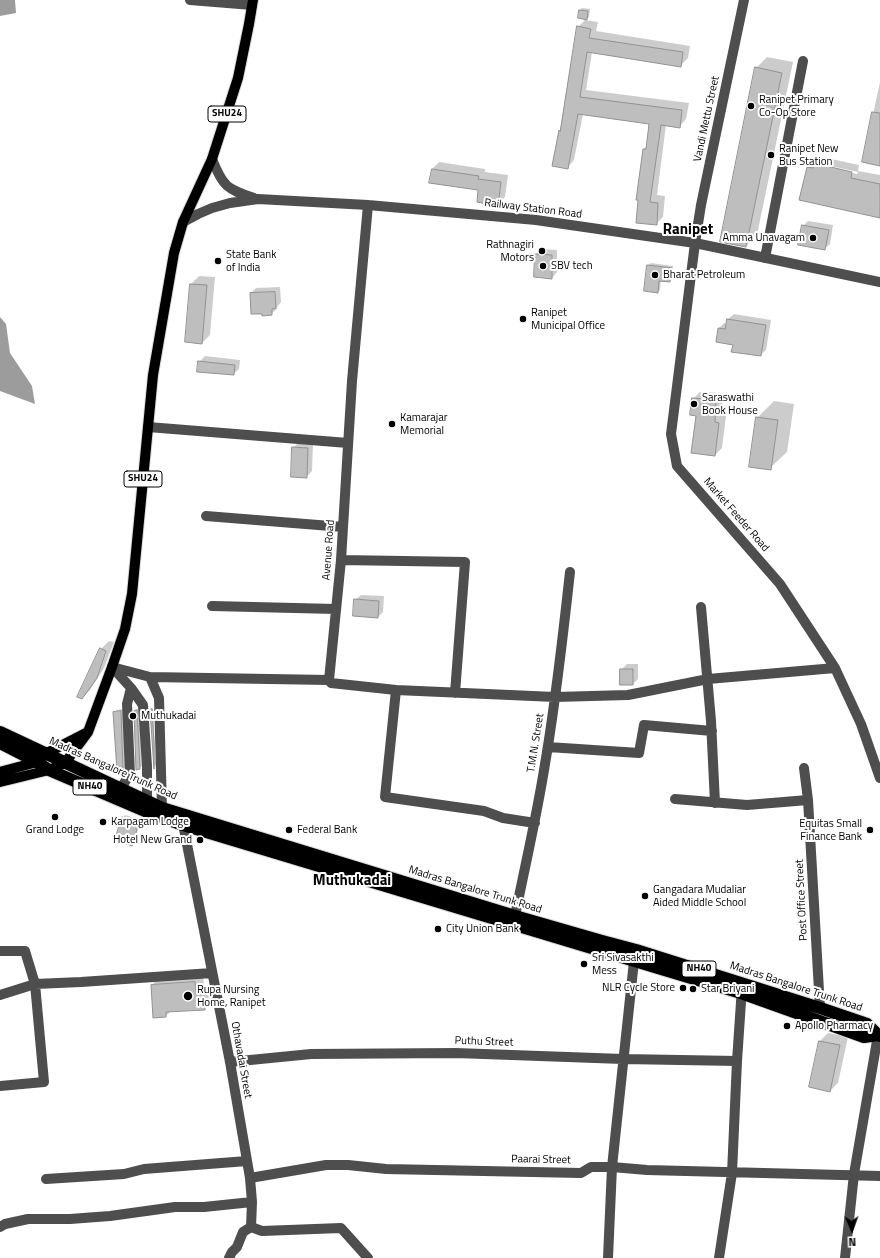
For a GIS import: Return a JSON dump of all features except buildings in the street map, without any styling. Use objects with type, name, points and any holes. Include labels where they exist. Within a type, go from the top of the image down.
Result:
[{"type":"highway","name":"Madras Bangalore Trunk Road","points":[[0,732],[121,788],[182,819],[607,948],[634,961],[820,1008],[867,1024],[879,1035]]},
{"type":"highway","name":"NH40","points":[[0,743],[37,762],[48,770],[145,811],[182,819]]},
{"type":"highway","name":"Madras Bangalore Trunk Road","points":[[607,948],[636,950],[742,988],[864,1037],[879,1035]]},
{"type":"main road","name":"SHU24","points":[[88,732],[112,667],[124,629],[132,594],[153,375],[174,253],[183,222],[212,160],[238,78],[252,3]]},
{"type":"main road","points":[[0,772],[37,762],[47,753],[88,732]]},
{"type":"main road","points":[[0,782],[48,770],[65,763],[88,732]]},
{"type":"street","points":[[190,0],[252,3]]},
{"type":"street","name":"Vandi Mettu Street","points":[[695,243],[701,205],[744,0]]},
{"type":"street","points":[[765,258],[803,61]]},
{"type":"street","points":[[212,160],[224,184],[234,191],[258,199]]},
{"type":"street","name":"Railway Station Road","points":[[183,222],[212,208],[230,203],[258,199],[368,205],[536,220],[695,243],[880,282]]},
{"type":"street","name":"Avenue Road","points":[[329,680],[341,560],[352,381],[368,205]]},
{"type":"street","name":"Market Feeder Road","points":[[695,243],[670,434],[677,466],[780,584],[835,668],[861,724],[880,778]]},
{"type":"street","points":[[148,427],[348,443]]},
{"type":"street","points":[[206,516],[343,527]]},
{"type":"street","points":[[341,560],[465,562],[455,693]]},
{"type":"street","name":"T.M.N. Street","points":[[511,920],[534,823],[548,747],[570,572]]},
{"type":"street","points":[[212,606],[336,609]]},
{"type":"street","points":[[701,607],[712,731],[715,803]]},
{"type":"street","points":[[112,667],[150,677],[329,680],[331,683],[396,690],[555,697],[628,695],[708,679],[835,668]]},
{"type":"street","points":[[112,667],[131,688],[143,705],[147,766],[147,801]]},
{"type":"street","points":[[150,677],[159,698],[162,808]]},
{"type":"street","points":[[121,788],[130,774],[127,704],[131,688]]},
{"type":"street","points":[[396,690],[385,797],[484,811],[503,818],[534,823]]},
{"type":"street","points":[[548,747],[639,753],[644,725],[712,731]]},
{"type":"street","name":"Post Office Street","points":[[804,768],[808,800],[820,1008]]},
{"type":"street","points":[[675,799],[747,805],[808,800]]},
{"type":"street","name":"Othavadai Street","points":[[182,819],[230,1062],[250,1178],[252,1202],[251,1227]]},
{"type":"street","points":[[0,951],[25,951],[35,984],[44,1082],[0,1086]]},
{"type":"street","points":[[608,1258],[612,1167],[634,961]]},
{"type":"street","points":[[0,995],[35,984],[212,973]]},
{"type":"street","points":[[719,1258],[732,1173],[742,988]]},
{"type":"street","points":[[845,1258],[854,1174],[879,1035]]},
{"type":"street","name":"Puthu Street","points":[[230,1062],[311,1054],[456,1053],[624,1059],[738,1061]]},
{"type":"street","points":[[46,1179],[124,1174],[144,1169],[247,1161]]},
{"type":"street","name":"Paarai Street","points":[[250,1178],[326,1165],[348,1165],[386,1169],[581,1173],[591,1167],[612,1167],[647,1170],[732,1173],[854,1174],[880,1176]]},
{"type":"street","points":[[0,1227],[5,1224],[28,1219],[70,1219],[110,1216],[175,1207],[204,1207],[252,1202]]},
{"type":"street","points":[[229,1258],[237,1247],[243,1232],[251,1227],[262,1231],[341,1228],[368,1258]]},
{"type":"shaded area","points":[[0,0],[15,0],[16,13],[0,16]]},
{"type":"shaded area","points":[[0,317],[6,324],[10,353],[32,386],[35,404],[0,391]]},
{"type":"place","name":"Ranipet Primary Co-Op Store","points":[[751,106]]},
{"type":"place","name":"Ranipet New Bus Station","points":[[771,155]]},
{"type":"place","name":"Amma Unavagam","points":[[813,238]]},
{"type":"place","name":"Rathnagiri Motors","points":[[542,251]]},
{"type":"place","name":"State Bank of India","points":[[218,261]]},
{"type":"place","name":"SBV tech","points":[[543,266]]},
{"type":"place","name":"Bharat Petroleum","points":[[655,275]]},
{"type":"place","name":"Ranipet Municipal Office","points":[[523,319]]},
{"type":"place","name":"Saraswathi Book House","points":[[694,404]]},
{"type":"place","name":"Kamarajar Memorial","points":[[392,424]]},
{"type":"place","name":"Muthukadai","points":[[133,716]]},
{"type":"place","name":"Grand Lodge","points":[[55,817]]},
{"type":"place","name":"Karpagam Lodge","points":[[103,822]]},
{"type":"place","name":"Federal Bank","points":[[289,830]]},
{"type":"place","name":"Equitas Small Finance Bank","points":[[870,830]]},
{"type":"place","name":"Hotel New Grand","points":[[200,840]]},
{"type":"place","name":"Gangadara Mudaliar Aided Middle School","points":[[645,896]]},
{"type":"place","name":"City Union Bank","points":[[438,929]]},
{"type":"place","name":"Sri Sivasakthi Mess","points":[[584,964]]},
{"type":"place","name":"NLR Cycle Store","points":[[683,988]]},
{"type":"place","name":"Star Briyani","points":[[693,989]]},
{"type":"place","name":"Rupa Nursing Home, Ranipet","points":[[188,996]]},
{"type":"place","name":"Apollo Pharmacy","points":[[787,1026]]},
{"type":"district","name":"Ranipet","points":[[688,230]]},
{"type":"district","name":"Muthukadai","points":[[352,881]]}]
